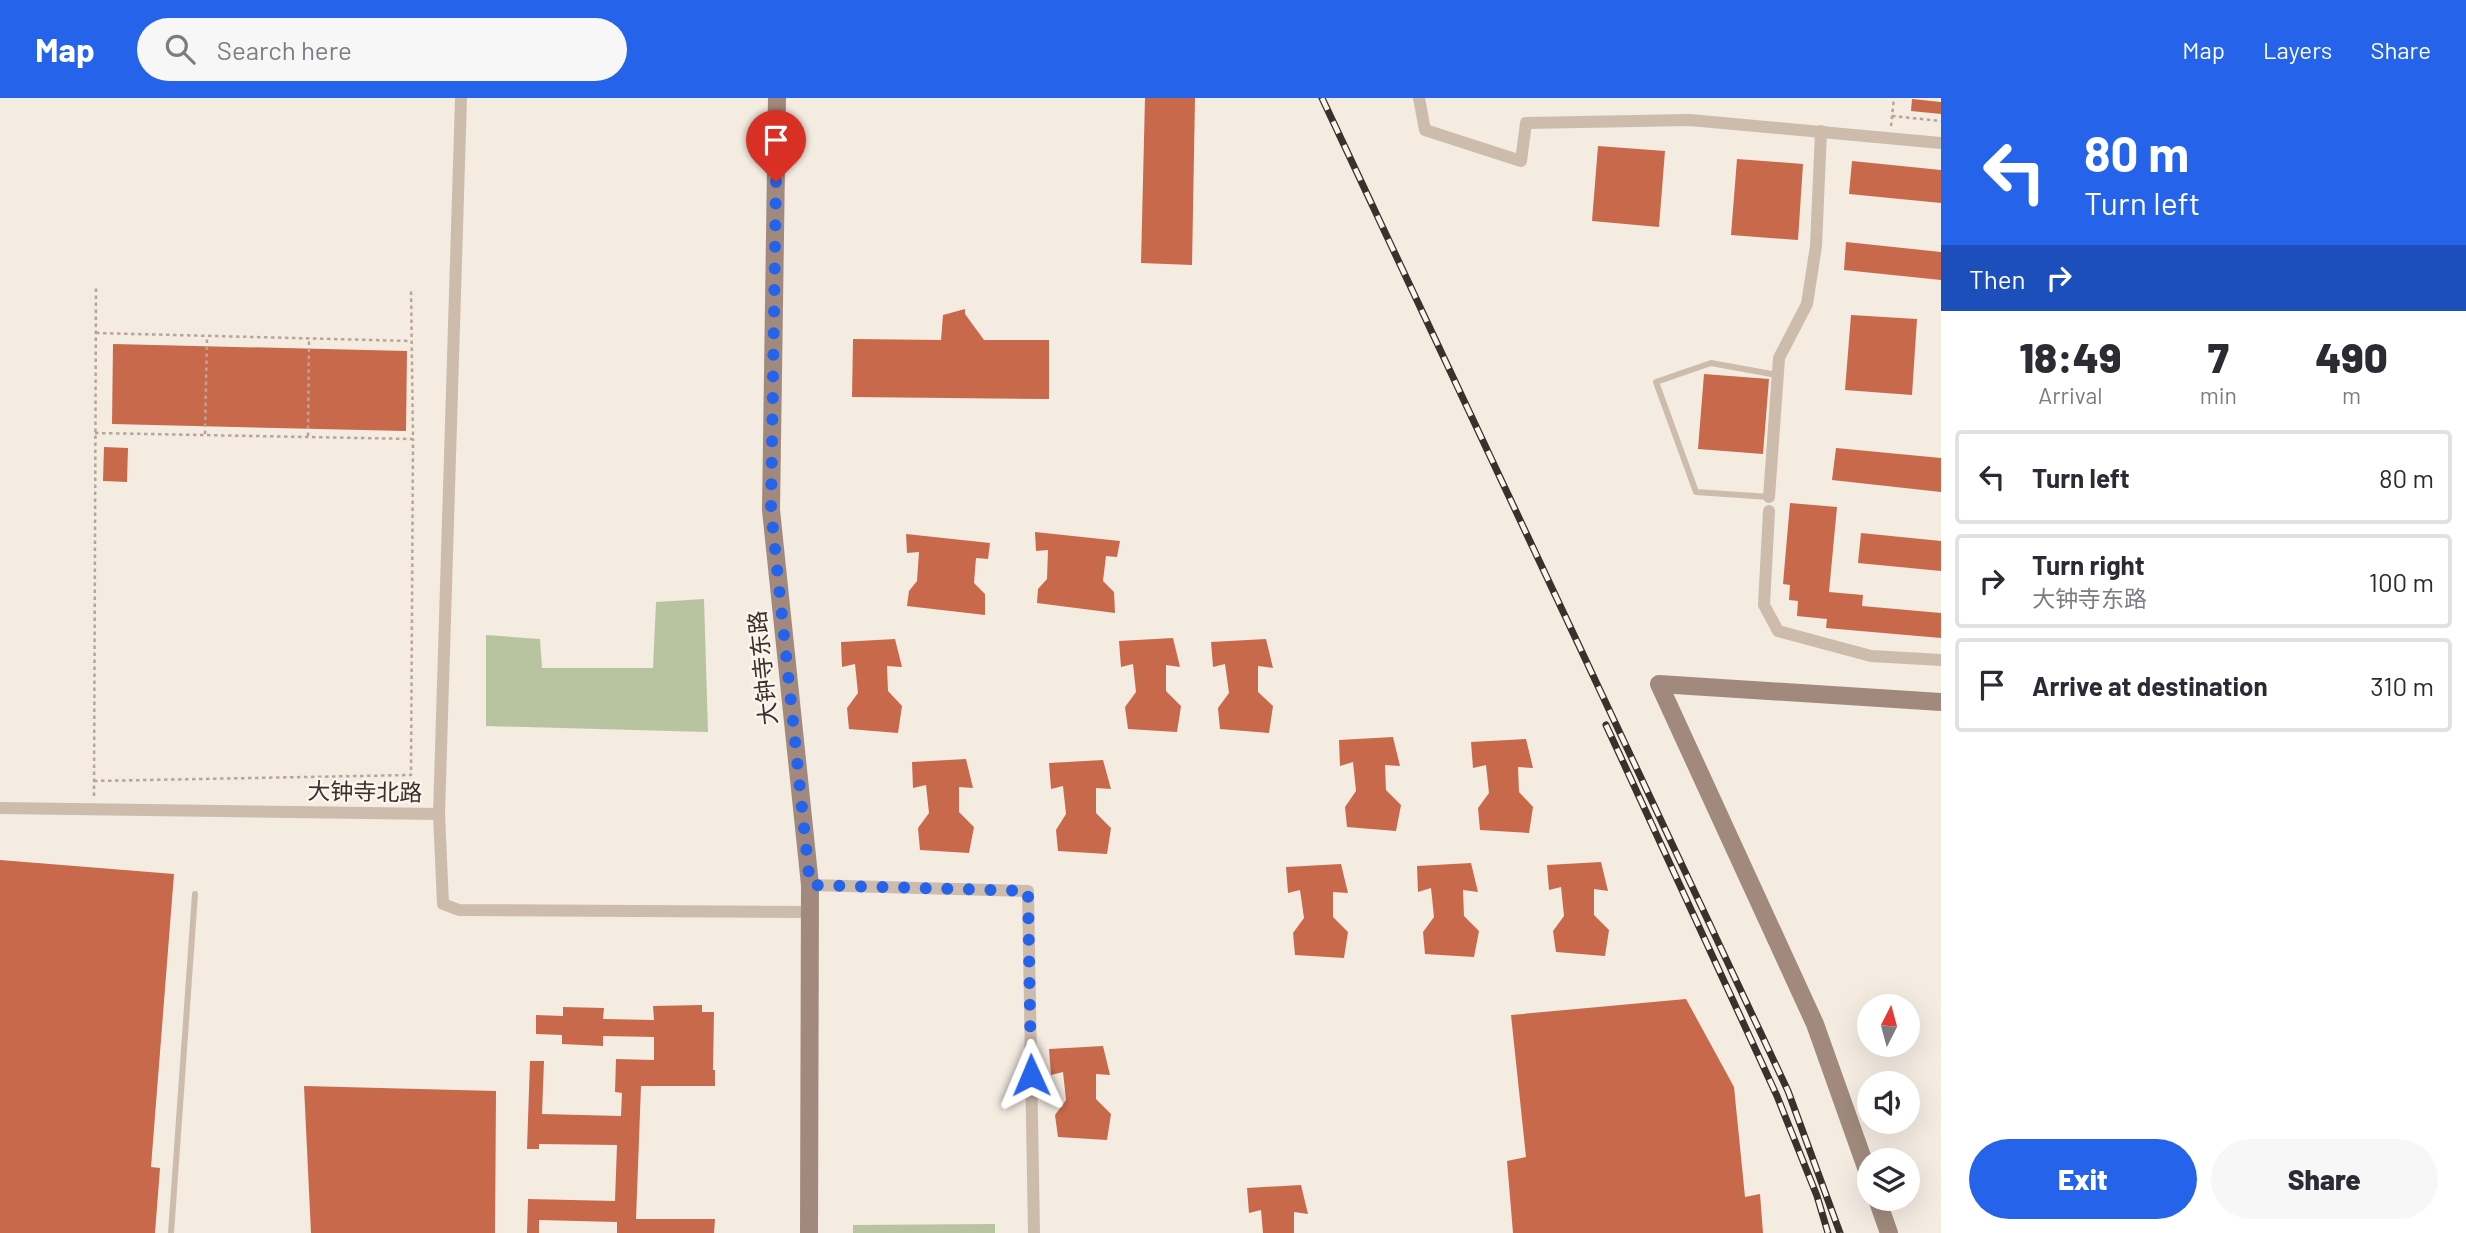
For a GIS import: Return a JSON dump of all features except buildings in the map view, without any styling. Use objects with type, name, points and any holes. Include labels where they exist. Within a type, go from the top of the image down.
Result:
[{"type":"street","points":[[439,814],[461,98]]},
{"type":"street","name":"大钟寺东路","points":[[777,98],[771,510],[810,885],[809,1233]]},
{"type":"street","points":[[1419,98],[1425,130],[1521,161],[1526,123],[1690,120],[1941,143]]},
{"type":"street","points":[[1769,497],[1779,358],[1807,304],[1816,246],[1821,131]]},
{"type":"street","points":[[1769,511],[1764,605],[1778,631],[1871,656],[1941,660]]},
{"type":"street","points":[[1859,1148],[1815,1024],[1659,684],[1941,702]]},
{"type":"street","name":"大钟寺北路","points":[[0,808],[439,814],[443,904],[458,910],[810,912]]},
{"type":"street","points":[[810,885],[1028,891],[1034,1233]]},
{"type":"street","points":[[1881,1211],[1889,1233]]},
{"type":"lane","points":[[1769,497],[1696,492],[1656,382],[1711,363],[1779,375]]},
{"type":"lane","points":[[171,1233],[195,894]]},
{"type":"path","points":[[1890,137],[1894,98]]},
{"type":"path","points":[[1892,116],[1941,121]]},
{"type":"path","points":[[96,285],[94,780],[411,775],[414,439],[411,289]]},
{"type":"path","points":[[96,333],[412,341]]},
{"type":"path","points":[[205,435],[207,336]]},
{"type":"path","points":[[309,338],[309,436]]},
{"type":"path","points":[[95,433],[414,439]]},
{"type":"green space","points":[[704,599],[708,732],[486,726],[486,635],[540,639],[542,668],[653,668],[656,602]]},
{"type":"green space","points":[[995,1224],[995,1233],[853,1233],[853,1225]]},
{"type":"railway","points":[[1322,98],[1788,1091],[1840,1233]]},
{"type":"railway","points":[[1606,725],[1777,1096],[1817,1196],[1828,1233]]},
{"type":"route","points":[[776,182],[771,510],[810,885],[1028,891],[1031,1075]]}]
